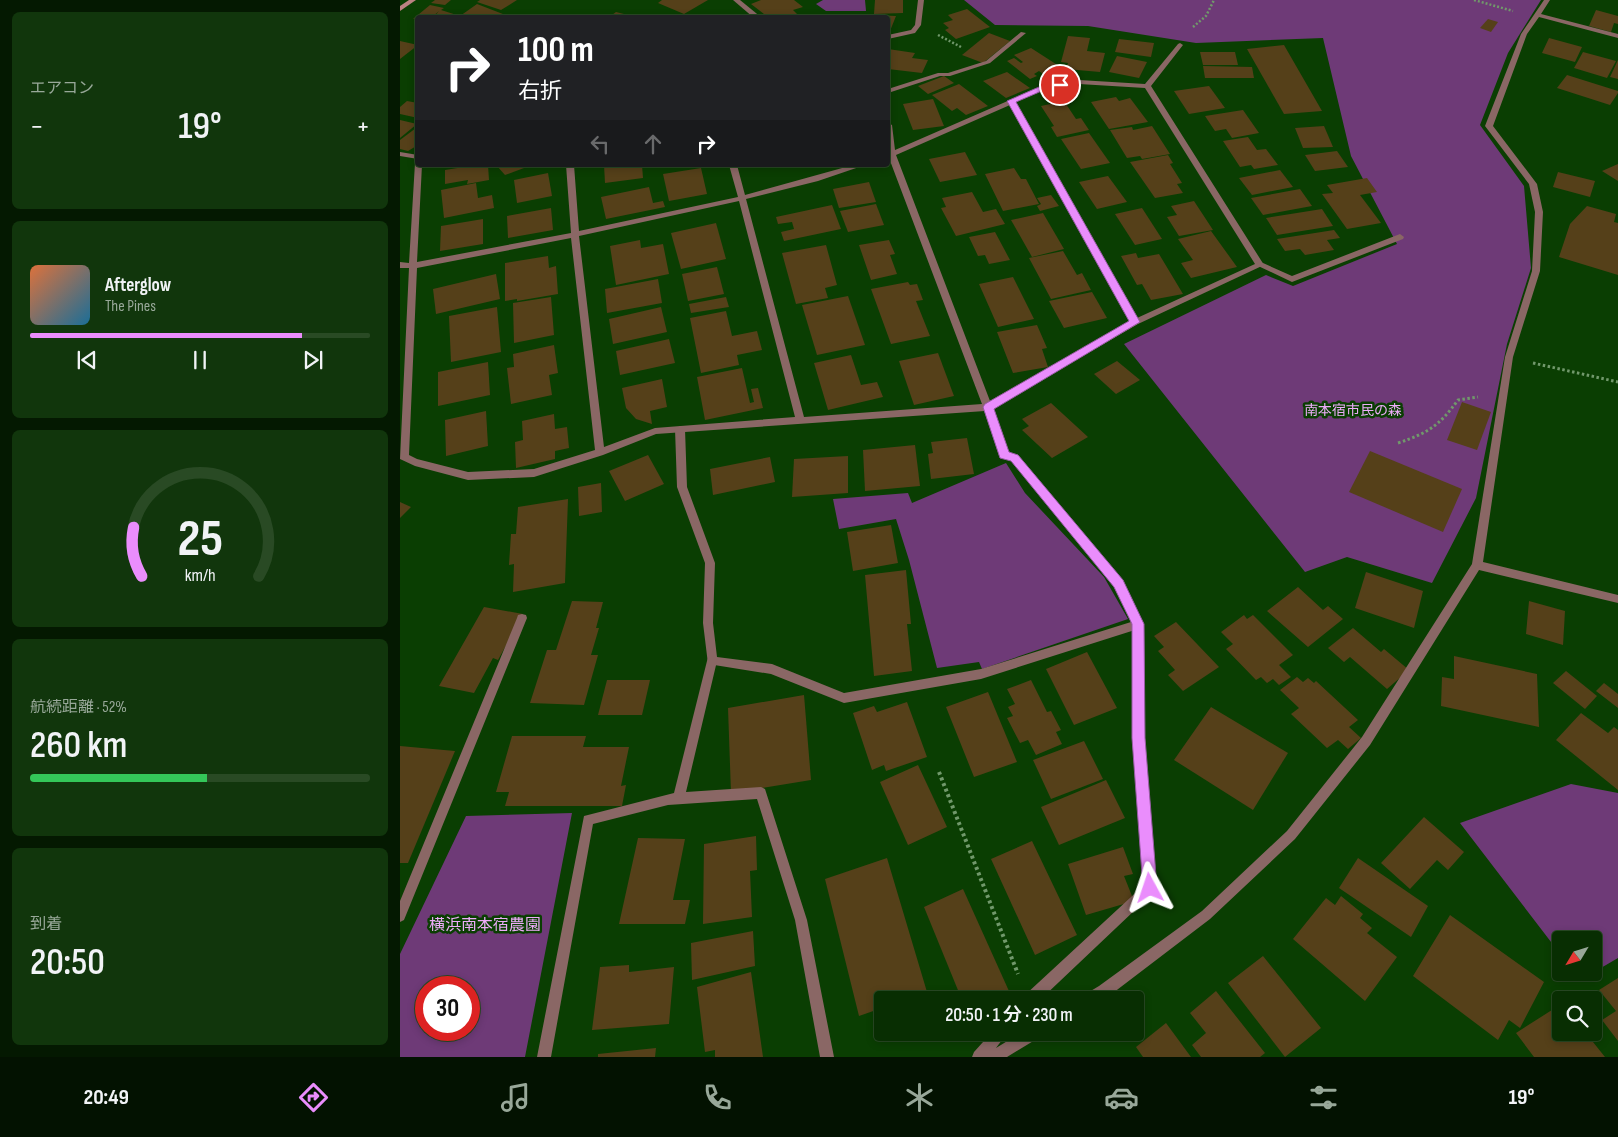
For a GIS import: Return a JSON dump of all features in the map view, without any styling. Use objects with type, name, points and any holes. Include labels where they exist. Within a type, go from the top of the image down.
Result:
[{"type":"street","points":[[400,9],[413,0]]},
{"type":"street","points":[[736,0],[755,15]]},
{"type":"street","points":[[890,37],[913,32],[918,25],[921,0]]},
{"type":"street","points":[[1104,991],[1206,915],[1291,835],[1366,741],[1476,565],[1509,357],[1536,271],[1539,212],[1533,184],[1489,126],[1521,40],[1547,0]]},
{"type":"street","points":[[1537,15],[1618,36]]},
{"type":"street","points":[[890,90],[940,74],[948,75],[988,62],[1023,33]]},
{"type":"street","points":[[1147,86],[1180,45]]},
{"type":"street","points":[[1040,991],[1150,888],[1138,738],[1138,624],[1118,583],[1015,458],[1004,455],[988,407],[890,156],[1042,88],[1079,82],[1147,86]]},
{"type":"street","points":[[1147,86],[1260,265],[1292,279],[1400,237]]},
{"type":"street","points":[[1011,101],[1135,322]]},
{"type":"street","points":[[400,154],[415,157]]},
{"type":"street","points":[[418,167],[402,456],[415,462],[468,476],[534,473],[600,452],[655,430],[680,430],[800,419],[988,407],[1135,322],[1260,265]]},
{"type":"street","points":[[570,167],[575,235],[600,452]]},
{"type":"street","points":[[734,167],[800,419]]},
{"type":"street","points":[[400,265],[412,266],[575,235],[743,198],[818,179],[855,167]]},
{"type":"street","points":[[679,798],[712,661],[708,623],[710,563],[682,487],[680,430]]},
{"type":"street","points":[[1476,565],[1618,599]]},
{"type":"street","points":[[400,916],[522,618]]},
{"type":"street","points":[[712,661],[772,669],[844,698],[981,674],[1138,624]]},
{"type":"street","points":[[544,1057],[588,820],[668,799],[761,793],[801,920],[827,1057]]},
{"type":"street","points":[[979,1057],[993,1041]]},
{"type":"street","points":[[994,1057],[1020,1041]]},
{"type":"path","points":[[1210,10],[1214,0]]},
{"type":"path","points":[[1474,0],[1513,11]]},
{"type":"path","points":[[918,25],[961,48],[948,60],[958,72]]},
{"type":"path","points":[[1509,357],[1618,382]]},
{"type":"path","points":[[1398,443],[1427,433],[1440,425],[1458,400],[1504,392]]},
{"type":"path","points":[[939,772],[1021,982]]},
{"type":"green space","points":[[823,0],[865,0],[866,11],[826,11],[816,4]]},
{"type":"green space","name":"南本宿市民の森","points":[[964,0],[1541,0],[1508,53],[1480,125],[1524,186],[1531,268],[1507,344],[1476,498],[1432,583],[1347,557],[1305,572],[1124,344],[1266,275],[1293,286],[1397,244],[1351,156],[1323,38],[1196,43],[1088,26],[995,25]]},
{"type":"green space","points":[[1006,463],[1025,493],[1104,577],[1128,619],[982,669],[979,662],[937,668],[909,560],[896,519],[839,529],[833,499],[908,493],[912,503]]},
{"type":"green space","points":[[1571,784],[1618,793],[1618,958],[1602,967],[1602,931],[1552,931],[1552,943],[1460,823]]},
{"type":"green space","name":"横浜南本宿農園","points":[[572,813],[525,1057],[400,1057],[400,954],[466,816]]},
{"type":"building","points":[[435,0],[451,0],[445,5],[431,3]]},
{"type":"building","points":[[480,0],[517,0],[501,10],[477,2]]},
{"type":"building","points":[[662,0],[708,0],[684,14],[658,3]]},
{"type":"building","points":[[761,0],[794,0],[803,7],[793,10],[797,14],[794,15],[765,15],[751,4]]},
{"type":"building","points":[[875,0],[903,0],[903,13],[874,14]]},
{"type":"building","points":[[477,4],[505,15],[461,15]]},
{"type":"building","points":[[430,5],[444,8],[441,10],[457,15],[436,15],[439,11],[434,15],[418,15]]},
{"type":"building","points":[[967,9],[990,27],[956,39],[945,30],[949,28],[943,23],[953,20],[948,15]]},
{"type":"building","points":[[1596,10],[1618,16],[1618,24],[1614,23],[1611,32],[1589,26]]},
{"type":"building","points":[[616,12],[628,15],[612,15]]},
{"type":"building","points":[[890,16],[896,16],[890,31]]},
{"type":"building","points":[[1488,19],[1498,22],[1491,32],[1480,28]]},
{"type":"building","points":[[989,33],[1010,41],[983,63],[962,55]]},
{"type":"building","points":[[1068,36],[1090,38],[1087,51],[1105,53],[1100,72],[1066,69],[1068,63],[1061,62]]},
{"type":"building","points":[[1549,38],[1582,47],[1575,62],[1542,53]]},
{"type":"building","points":[[1119,39],[1154,43],[1151,57],[1115,52]]},
{"type":"building","points":[[400,41],[415,44],[415,47],[400,59]]},
{"type":"building","points":[[1284,45],[1322,111],[1284,114],[1247,49]]},
{"type":"building","points":[[1031,48],[1059,66],[1043,74],[1039,71],[1034,74],[1037,76],[1030,79],[1007,61],[1014,58],[1021,63],[1023,62],[1014,55]]},
{"type":"building","points":[[890,49],[915,53],[912,58],[928,60],[922,73],[890,69]]},
{"type":"building","points":[[1200,52],[1235,52],[1238,65],[1203,65]]},
{"type":"building","points":[[1583,52],[1616,61],[1607,78],[1574,68]]},
{"type":"building","points":[[1117,56],[1147,62],[1139,78],[1109,72]]},
{"type":"building","points":[[1618,60],[1618,79],[1610,77]]},
{"type":"building","points":[[1203,66],[1252,67],[1254,78],[1205,78]]},
{"type":"building","points":[[1007,72],[1030,88],[1006,98],[983,81]]},
{"type":"building","points":[[1567,75],[1618,91],[1618,93],[1610,105],[1557,88]]},
{"type":"building","points":[[944,76],[954,83],[928,94],[918,86]]},
{"type":"building","points":[[959,84],[988,106],[966,115],[957,108],[952,111],[932,95]]},
{"type":"building","points":[[1209,86],[1225,108],[1189,114],[1174,91]]},
{"type":"building","points":[[1116,97],[1119,101],[1130,98],[1148,122],[1109,129],[1091,102]]},
{"type":"building","points":[[933,99],[944,126],[913,130],[903,104]]},
{"type":"building","points":[[407,101],[415,102],[415,117],[400,114],[400,107]]},
{"type":"building","points":[[1064,101],[1076,119],[1081,118],[1089,130],[1057,137],[1051,127],[1054,126],[1041,106]]},
{"type":"building","points":[[1243,110],[1259,133],[1232,138],[1226,129],[1215,131],[1205,116]]},
{"type":"building","points":[[400,120],[415,124],[415,126],[400,138]]},
{"type":"building","points":[[1152,126],[1170,154],[1142,159],[1140,156],[1127,158],[1110,130],[1132,127],[1133,130]]},
{"type":"building","points":[[1324,126],[1333,147],[1303,148],[1295,128]]},
{"type":"building","points":[[415,129],[415,147],[408,151],[400,149],[400,140]]},
{"type":"building","points":[[1089,133],[1110,163],[1081,169],[1061,139]]},
{"type":"building","points":[[1248,137],[1257,150],[1266,149],[1278,165],[1254,169],[1251,165],[1240,167],[1223,141]]},
{"type":"building","points":[[1337,151],[1348,167],[1315,171],[1305,155]]},
{"type":"building","points":[[965,152],[977,175],[940,182],[929,159]]},
{"type":"building","points":[[1168,155],[1173,163],[1170,164],[1182,183],[1177,184],[1183,193],[1155,198],[1130,162]]},
{"type":"building","points":[[1618,164],[1618,181],[1602,171]]},
{"type":"building","points":[[464,167],[488,167],[489,180],[467,184],[468,180],[445,184],[445,170]]},
{"type":"building","points":[[498,167],[527,167],[505,175]]},
{"type":"building","points":[[604,167],[642,167],[643,178],[605,183]]},
{"type":"building","points":[[701,168],[707,194],[669,201],[663,174]]},
{"type":"building","points":[[1014,168],[1021,179],[1026,179],[1039,204],[1003,211],[985,174]]},
{"type":"building","points":[[1280,170],[1293,187],[1252,195],[1239,178]]},
{"type":"building","points":[[1558,172],[1595,181],[1590,197],[1553,187]]},
{"type":"building","points":[[548,173],[552,196],[517,203],[514,180]]},
{"type":"building","points":[[1108,176],[1127,202],[1097,209],[1079,182]]},
{"type":"building","points":[[1367,178],[1377,192],[1360,195],[1381,223],[1347,229],[1322,194],[1333,193],[1327,185]]},
{"type":"building","points":[[869,182],[876,202],[839,208],[833,189]]},
{"type":"building","points":[[476,183],[478,198],[492,195],[494,208],[444,218],[441,190]]},
{"type":"building","points":[[649,187],[653,203],[663,201],[665,207],[606,219],[601,197]]},
{"type":"building","points":[[1300,189],[1312,206],[1263,215],[1251,198]]},
{"type":"building","points":[[972,192],[983,212],[996,209],[1005,224],[956,236],[941,208],[946,207],[942,198]]},
{"type":"building","points":[[1051,195],[1059,206],[1040,211],[1037,206],[1041,204],[1037,198]]},
{"type":"building","points":[[1194,201],[1213,230],[1179,236],[1167,217],[1177,215],[1171,206]]},
{"type":"building","points":[[876,204],[884,225],[848,232],[840,211]]},
{"type":"building","points":[[832,205],[841,229],[784,241],[781,232],[794,229],[792,222],[778,224],[776,217]]},
{"type":"building","points":[[1587,206],[1616,214],[1614,222],[1618,223],[1618,275],[1559,257],[1570,224]]},
{"type":"building","points":[[551,208],[553,230],[508,238],[507,216]]},
{"type":"building","points":[[1142,208],[1162,239],[1135,245],[1115,214]]},
{"type":"building","points":[[1322,209],[1333,226],[1277,235],[1266,218]]},
{"type":"building","points":[[1043,213],[1064,249],[1032,257],[1011,220]]},
{"type":"building","points":[[483,219],[483,244],[440,251],[441,226]]},
{"type":"building","points":[[716,223],[726,259],[681,269],[671,233]]},
{"type":"building","points":[[1334,230],[1340,238],[1327,240],[1334,250],[1305,255],[1300,249],[1285,251],[1277,239]]},
{"type":"building","points":[[1211,231],[1237,267],[1191,278],[1181,263],[1193,260],[1178,239]]},
{"type":"building","points":[[995,232],[1010,260],[989,264],[985,255],[978,256],[969,237]]},
{"type":"building","points":[[640,240],[641,248],[663,244],[669,274],[616,285],[610,246]]},
{"type":"building","points":[[889,240],[895,254],[890,255],[897,274],[871,280],[859,245]]},
{"type":"building","points":[[826,245],[837,285],[825,288],[828,298],[796,304],[782,253]]},
{"type":"building","points":[[1063,251],[1077,275],[1082,273],[1091,290],[1051,299],[1029,258]]},
{"type":"building","points":[[1136,253],[1138,258],[1159,254],[1183,294],[1151,300],[1142,284],[1137,285],[1121,256]]},
{"type":"building","points":[[548,256],[549,268],[556,266],[558,294],[517,301],[517,299],[505,301],[505,263]]},
{"type":"building","points":[[717,267],[724,294],[688,301],[682,274]]},
{"type":"building","points":[[496,274],[500,299],[436,314],[433,289]]},
{"type":"building","points":[[1013,277],[1034,319],[998,327],[979,284]]},
{"type":"building","points":[[658,279],[662,303],[607,313],[605,289]]},
{"type":"building","points":[[908,282],[910,285],[917,284],[923,300],[916,301],[930,336],[891,344],[871,289]]},
{"type":"building","points":[[1092,292],[1107,318],[1064,328],[1049,301]]},
{"type":"building","points":[[848,296],[865,345],[817,355],[802,305]]},
{"type":"building","points":[[551,297],[554,335],[514,343],[513,303]]},
{"type":"building","points":[[726,297],[729,307],[691,313],[689,304]]},
{"type":"building","points":[[497,307],[501,352],[451,362],[449,316]]},
{"type":"building","points":[[661,307],[667,332],[613,344],[609,319]]},
{"type":"building","points":[[726,311],[732,336],[757,331],[762,350],[737,355],[739,365],[701,373],[690,318]]},
{"type":"building","points":[[1037,325],[1047,348],[1042,349],[1048,367],[1013,373],[997,332]]},
{"type":"building","points":[[669,339],[675,363],[620,375],[616,351]]},
{"type":"building","points":[[554,345],[558,373],[549,375],[552,395],[511,404],[507,368],[514,367],[513,354]]},
{"type":"building","points":[[938,353],[954,396],[914,405],[899,361]]},
{"type":"building","points":[[851,355],[861,385],[877,382],[883,397],[828,410],[814,363]]},
{"type":"building","points":[[1117,361],[1140,380],[1116,394],[1094,374]]},
{"type":"building","points":[[488,362],[490,395],[438,406],[438,372]]},
{"type":"building","points":[[742,368],[750,403],[754,402],[751,389],[758,388],[763,408],[705,420],[697,377]]},
{"type":"building","points":[[662,379],[667,407],[650,411],[652,424],[636,419],[626,408],[622,388]]},
{"type":"building","points":[[1462,402],[1491,412],[1477,450],[1447,440]]},
{"type":"building","points":[[1051,403],[1088,437],[1052,458],[1022,430],[1029,426],[1022,419]]},
{"type":"building","points":[[486,411],[488,446],[446,456],[445,420]]},
{"type":"building","points":[[554,414],[555,429],[567,427],[569,448],[555,451],[555,459],[516,468],[515,442],[523,440],[522,421]]},
{"type":"building","points":[[967,438],[974,474],[931,479],[928,454],[933,453],[931,442]]},
{"type":"building","points":[[915,445],[920,486],[865,491],[863,450]]},
{"type":"building","points":[[1370,451],[1462,489],[1443,532],[1349,492]]},
{"type":"building","points":[[648,455],[664,484],[625,501],[609,471]]},
{"type":"building","points":[[848,456],[848,493],[792,497],[794,459]]},
{"type":"building","points":[[770,457],[775,482],[713,495],[710,469]]},
{"type":"building","points":[[601,483],[602,512],[579,516],[578,487]]},
{"type":"building","points":[[568,499],[565,583],[513,592],[514,564],[509,565],[511,534],[516,534],[518,507]]},
{"type":"building","points":[[400,502],[411,507],[400,518]]},
{"type":"building","points":[[891,525],[898,563],[853,571],[847,532]]},
{"type":"building","points":[[906,570],[911,624],[907,624],[912,671],[874,676],[865,575]]},
{"type":"building","points":[[1366,572],[1423,591],[1414,628],[1355,608]]},
{"type":"building","points":[[1298,587],[1323,610],[1328,606],[1343,619],[1308,647],[1267,611]]},
{"type":"building","points":[[572,601],[603,602],[596,628],[599,628],[591,655],[598,655],[584,705],[530,703],[547,650],[556,650]]},
{"type":"building","points":[[1529,601],[1565,611],[1563,645],[1526,634]]},
{"type":"building","points":[[484,607],[523,614],[498,660],[493,658],[474,693],[439,686]]},
{"type":"building","points":[[1244,615],[1247,619],[1253,615],[1293,655],[1279,665],[1291,677],[1279,685],[1273,679],[1267,683],[1261,677],[1256,680],[1226,649],[1233,644],[1221,632]]},
{"type":"building","points":[[1176,622],[1219,667],[1183,691],[1168,675],[1175,670],[1158,651],[1164,647],[1154,636]]},
{"type":"building","points":[[1353,628],[1381,652],[1384,649],[1409,670],[1387,689],[1350,657],[1344,662],[1328,648]]},
{"type":"building","points":[[1087,652],[1117,708],[1074,725],[1046,669]]},
{"type":"building","points":[[1454,656],[1537,674],[1539,727],[1441,706],[1442,677],[1454,679]]},
{"type":"building","points":[[1566,671],[1597,696],[1585,709],[1553,683]]},
{"type":"building","points":[[1297,677],[1303,682],[1308,678],[1314,683],[1316,681],[1358,720],[1349,727],[1361,738],[1348,749],[1338,740],[1327,748],[1291,714],[1299,708],[1280,690]]},
{"type":"building","points":[[607,680],[650,680],[642,715],[598,715]]},
{"type":"building","points":[[1031,680],[1047,712],[1051,711],[1061,730],[1056,732],[1062,744],[1036,755],[1028,740],[1020,743],[1007,718],[1013,716],[1008,707],[1015,704],[1007,689]]},
{"type":"building","points":[[1604,683],[1618,694],[1618,708],[1596,691]]},
{"type":"building","points":[[988,692],[1017,762],[974,777],[946,707]]},
{"type":"building","points":[[804,695],[811,780],[731,793],[728,708]]},
{"type":"building","points":[[907,702],[927,757],[886,771],[884,765],[872,770],[853,713],[874,706],[877,712]]},
{"type":"building","points":[[1211,707],[1288,753],[1253,810],[1174,760]]},
{"type":"building","points":[[1581,713],[1608,733],[1614,727],[1618,730],[1618,790],[1556,740]]},
{"type":"building","points":[[512,736],[586,736],[583,747],[629,747],[621,786],[626,785],[622,806],[505,806],[509,792],[496,792]]},
{"type":"building","points":[[1084,741],[1103,779],[1051,799],[1033,760]]},
{"type":"building","points":[[400,746],[455,751],[408,863],[400,863]]},
{"type":"building","points":[[918,765],[947,827],[908,845],[880,782]]},
{"type":"building","points":[[1106,780],[1125,818],[1059,845],[1041,807]]},
{"type":"building","points":[[1424,817],[1464,852],[1448,870],[1437,860],[1410,889],[1381,863]]},
{"type":"building","points":[[756,836],[757,870],[750,871],[752,917],[703,924],[704,844]]},
{"type":"building","points":[[638,838],[685,839],[673,900],[690,900],[685,924],[619,924]]},
{"type":"building","points":[[1032,841],[1077,935],[1035,955],[991,859]]},
{"type":"building","points":[[1123,847],[1133,874],[1124,876],[1134,901],[1086,915],[1068,864]]},
{"type":"building","points":[[887,858],[927,991],[874,991],[874,1011],[859,1016],[825,879]]},
{"type":"building","points":[[1358,858],[1428,906],[1411,937],[1339,888]]},
{"type":"building","points":[[963,889],[1009,991],[958,991],[924,907]]},
{"type":"building","points":[[1341,896],[1363,914],[1360,918],[1372,928],[1367,933],[1397,957],[1365,1001],[1293,939],[1326,898],[1335,905]]},
{"type":"building","points":[[1450,915],[1544,982],[1520,1028],[1509,1020],[1498,1040],[1413,976]]},
{"type":"building","points":[[753,931],[755,966],[692,980],[691,943]]},
{"type":"building","points":[[1263,956],[1321,1028],[1285,1057],[1228,983]]},
{"type":"building","points":[[629,965],[629,972],[674,967],[669,1024],[592,1030],[600,967]]},
{"type":"building","points":[[751,972],[763,1057],[715,1057],[715,1050],[705,1052],[697,987]]},
{"type":"building","points":[[1618,978],[1618,1041],[1602,1020],[1616,1011],[1602,994],[1602,991],[1599,990]]},
{"type":"building","points":[[1216,991],[1265,1053],[1260,1057],[1201,1057],[1192,1045],[1206,1033],[1190,1013]]},
{"type":"building","points":[[1552,1010],[1552,1041],[1592,1041],[1605,1057],[1534,1057],[1516,1033]]},
{"type":"building","points":[[1166,1023],[1191,1057],[1143,1057],[1136,1047]]},
{"type":"building","points":[[656,1048],[655,1057],[598,1057],[598,1054]]},
{"type":"route","points":[[1060,85],[1042,88],[1011,101],[1135,322],[988,407],[1004,455],[1015,458],[1118,583],[1138,624],[1138,738],[1150,888]]}]
